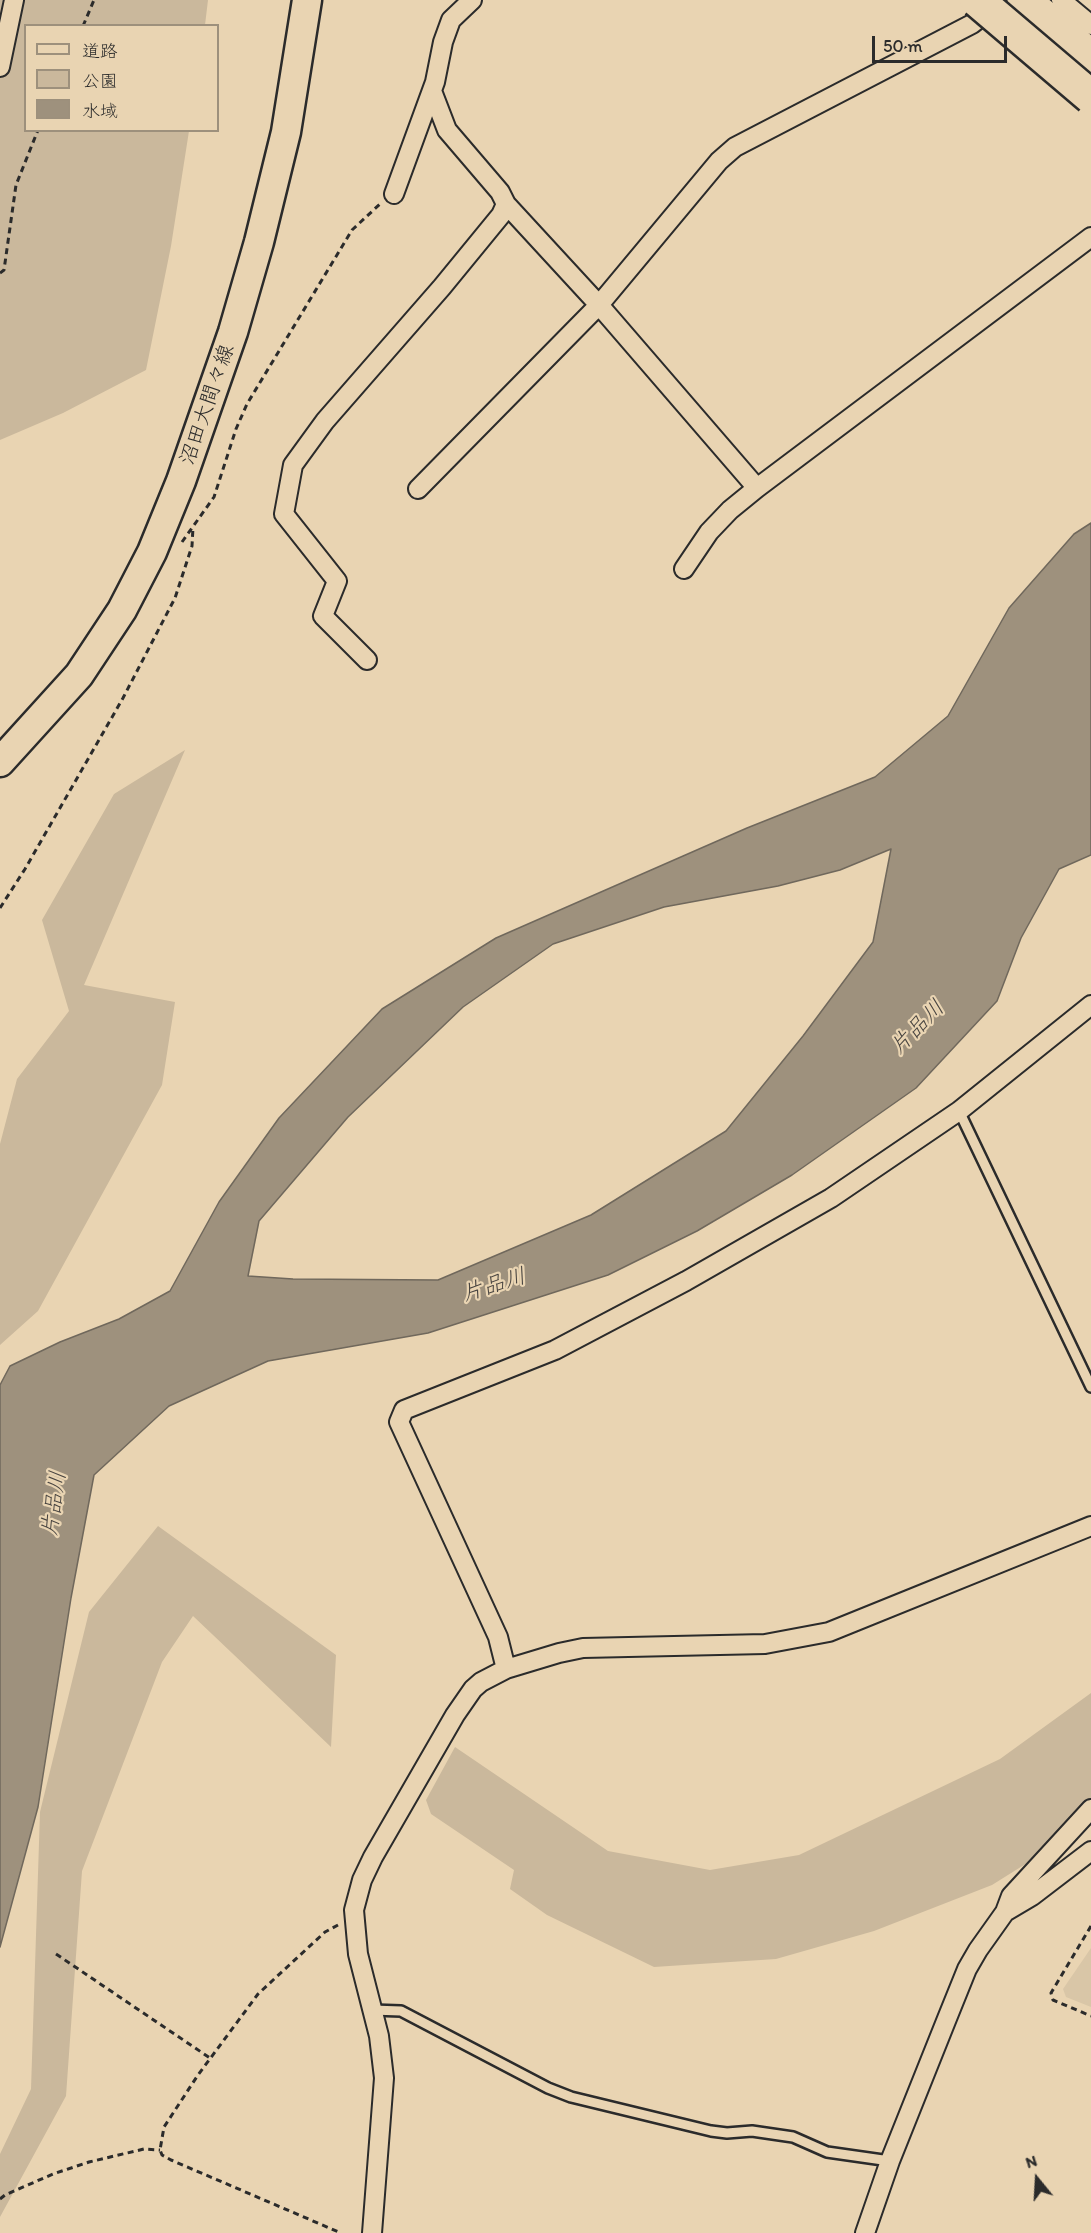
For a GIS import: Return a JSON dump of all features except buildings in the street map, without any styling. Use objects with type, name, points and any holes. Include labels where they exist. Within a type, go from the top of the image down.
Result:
[{"type":"highway","points":[[977,0],[1091,97]]},
{"type":"highway","points":[[1024,0],[1091,57]]},
{"type":"main road","name":"沼田大間々線","points":[[0,762],[78,675],[122,610],[152,552],[181,481],[233,332],[259,242],[286,132],[307,0]]},
{"type":"street","points":[[0,67],[14,0]]},
{"type":"street","points":[[394,194],[432,91],[451,20],[472,0]]},
{"type":"street","points":[[418,489],[599,305],[719,161],[735,147],[972,24],[1002,0]]},
{"type":"street","points":[[1061,0],[1091,25]]},
{"type":"street","points":[[432,91],[447,130],[500,192],[506,204],[599,305],[758,488]]},
{"type":"street","points":[[367,660],[323,616],[337,581],[284,514],[293,465],[325,421],[442,287],[501,215],[506,204]]},
{"type":"street","points":[[684,569],[709,532],[730,510],[1091,237]]},
{"type":"street","points":[[506,1669],[498,1637],[399,1422],[404,1410],[555,1350],[686,1281],[831,1198],[958,1111],[1091,1005]]},
{"type":"street","points":[[372,2233],[384,2078],[382,2052],[358,1954],[354,1910],[362,1880],[455,1715],[481,1682],[506,1669],[583,1648],[765,1644],[829,1632],[1091,1526]]},
{"type":"street","points":[[865,2233],[890,2161],[967,1969],[990,1931],[1005,1912],[1011,1896],[1091,1809]]},
{"type":"street","points":[[1005,1912],[1032,1896],[1091,1851]]},
{"type":"lane","points":[[958,1111],[1091,1387]]},
{"type":"lane","points":[[372,2010],[401,2011],[548,2088],[571,2097],[711,2131],[726,2133],[752,2130],[793,2137],[827,2152],[890,2161]]},
{"type":"path","points":[[84,24],[94,0]]},
{"type":"path","points":[[0,273],[4,270],[16,185],[37,132]]},
{"type":"path","points":[[175,550],[214,496],[236,429],[247,404],[336,254],[352,230],[366,215],[394,194]]},
{"type":"path","points":[[0,908],[25,869],[117,708],[175,598],[192,546],[194,525]]},
{"type":"path","points":[[341,2233],[171,2160],[162,2155],[160,2150],[164,2127],[210,2058],[258,1994],[325,1932],[338,1924],[354,1923]]},
{"type":"path","points":[[1091,1926],[1051,1993],[1053,2000],[1091,2016]]},
{"type":"path","points":[[56,1954],[210,2058]]},
{"type":"path","points":[[0,2199],[53,2174],[89,2162],[144,2149],[160,2150]]},
{"type":"shaded area","points":[[1091,1948],[1091,2007],[1066,1997],[1063,1989]]},
{"type":"green space","points":[[0,0],[208,0],[205,24],[24,24],[24,132],[189,132],[171,246],[146,370],[63,413],[0,440]]},
{"type":"green space","points":[[185,750],[84,985],[175,1002],[162,1085],[38,1311],[0,1345],[0,1144],[17,1079],[69,1011],[42,920],[114,794]]},
{"type":"green space","points":[[158,1526],[336,1655],[331,1747],[193,1616],[162,1662],[82,1871],[66,2096],[0,2217],[0,2154],[31,2089],[40,1812],[89,1612]]},
{"type":"green space","points":[[1091,1693],[1091,1823],[992,1885],[874,1931],[776,1959],[654,1967],[547,1915],[510,1889],[514,1870],[431,1814],[426,1800],[455,1747],[608,1851],[710,1870],[799,1855],[1000,1759]]},
{"type":"water","name":"片品川","points":[[1091,523],[1091,855],[1059,869],[1021,938],[997,1001],[916,1088],[792,1175],[697,1231],[608,1275],[428,1333],[268,1361],[169,1406],[94,1475],[71,1598],[38,1807],[0,1947],[0,1385],[10,1366],[60,1342],[119,1319],[170,1291],[219,1202],[279,1118],[382,1009],[496,938],[747,828],[875,777],[948,716],[1009,608],[1074,534]],"holes":[[[891,849],[873,942],[803,1036],[726,1131],[591,1215],[438,1280],[293,1279],[248,1276],[259,1221],[348,1117],[463,1007],[553,944],[664,907],[778,886],[840,870]]]}]
